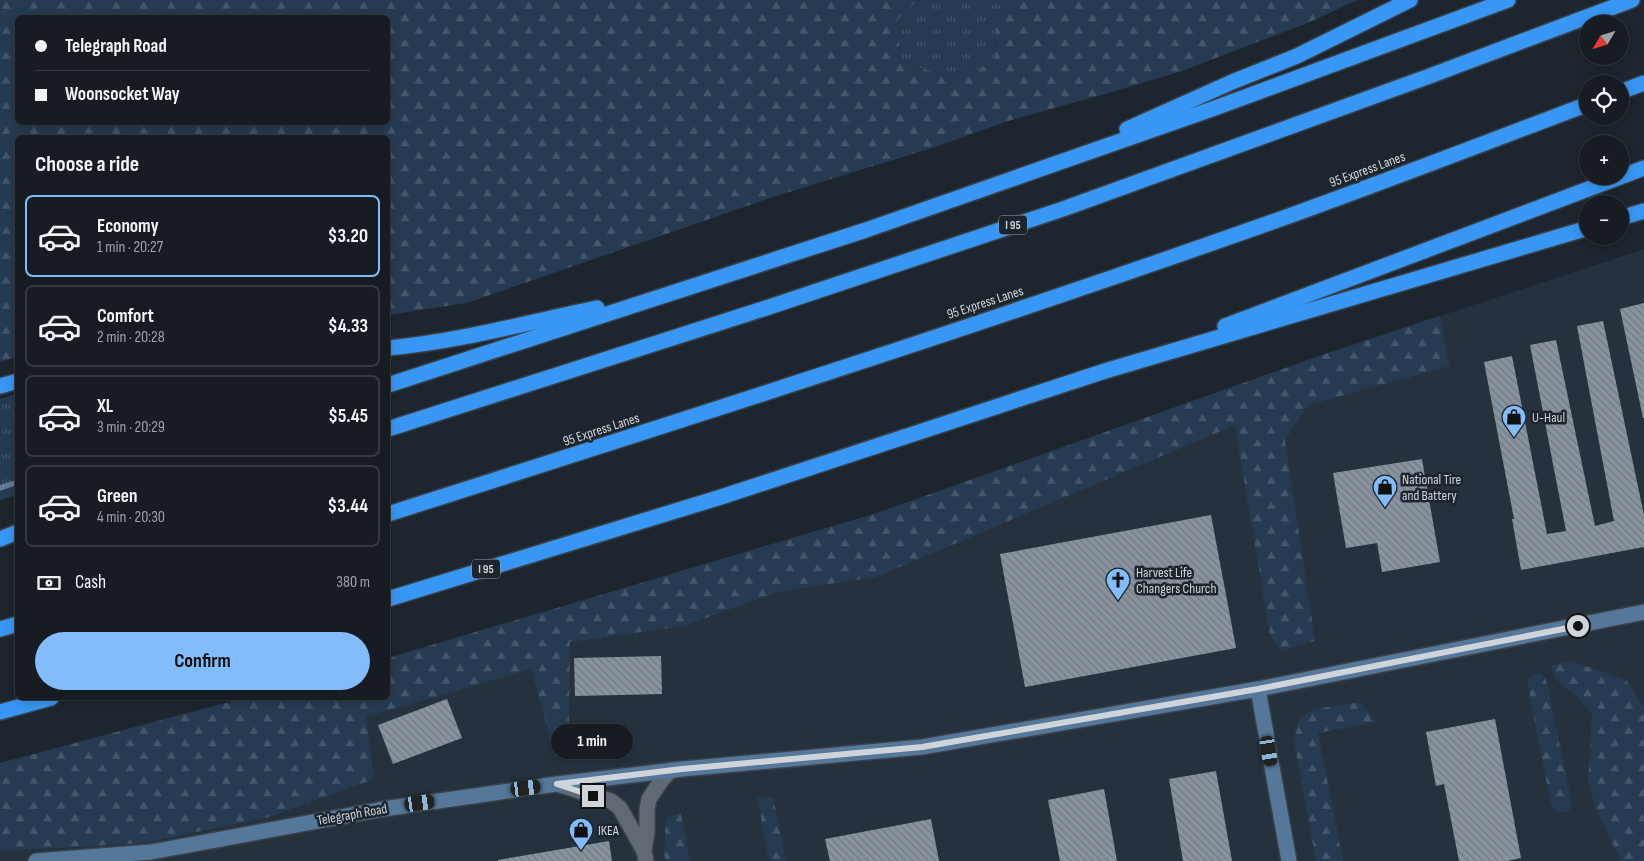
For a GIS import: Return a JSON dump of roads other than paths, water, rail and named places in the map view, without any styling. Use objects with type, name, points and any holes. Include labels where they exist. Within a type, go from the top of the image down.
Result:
[{"type":"highway","points":[[1034,171],[1232,82],[1297,56],[1410,0]]},
{"type":"highway","points":[[390,384],[866,230],[1215,108],[1508,0]]},
{"type":"highway","name":"I 95","points":[[390,428],[763,309],[1063,209],[1427,77],[1632,0]]},
{"type":"highway","points":[[1629,89],[1644,83]]},
{"type":"highway","name":"95 Express Lanes","points":[[390,513],[733,404],[1084,287],[1289,216],[1579,107]]},
{"type":"highway","name":"I 95","points":[[390,597],[721,497],[1105,371],[1644,168]]},
{"type":"highway","points":[[1629,215],[1644,210]]},
{"type":"highway","points":[[1105,371],[1579,231]]},
{"type":"highway","points":[[390,348],[456,338],[674,291]]},
{"type":"highway","points":[[0,386],[15,382]]},
{"type":"highway","points":[[0,539],[15,533]]},
{"type":"highway","points":[[0,545],[15,541]]},
{"type":"highway","points":[[0,630],[15,625]]},
{"type":"highway","points":[[0,712],[44,700]]},
{"type":"main road","name":"Telegraph Road","points":[[36,861],[151,852],[383,808],[557,784],[671,770],[922,747],[1258,689],[1644,612]]},
{"type":"main road","points":[[1258,689],[1289,861]]},
{"type":"street","points":[[645,856],[649,799],[658,784],[671,770]]},
{"type":"street","points":[[557,784],[615,804],[626,817],[645,856]]},
{"type":"waterway","points":[[0,488],[15,483]]},
{"type":"place","name":"U-Haul","points":[[1514,438]]},
{"type":"place","name":"National Tire and Battery","points":[[1385,508]]},
{"type":"place","name":"Harvest Life Changers Church","points":[[1118,601]]},
{"type":"place","name":"IKEA","points":[[581,851]]}]
